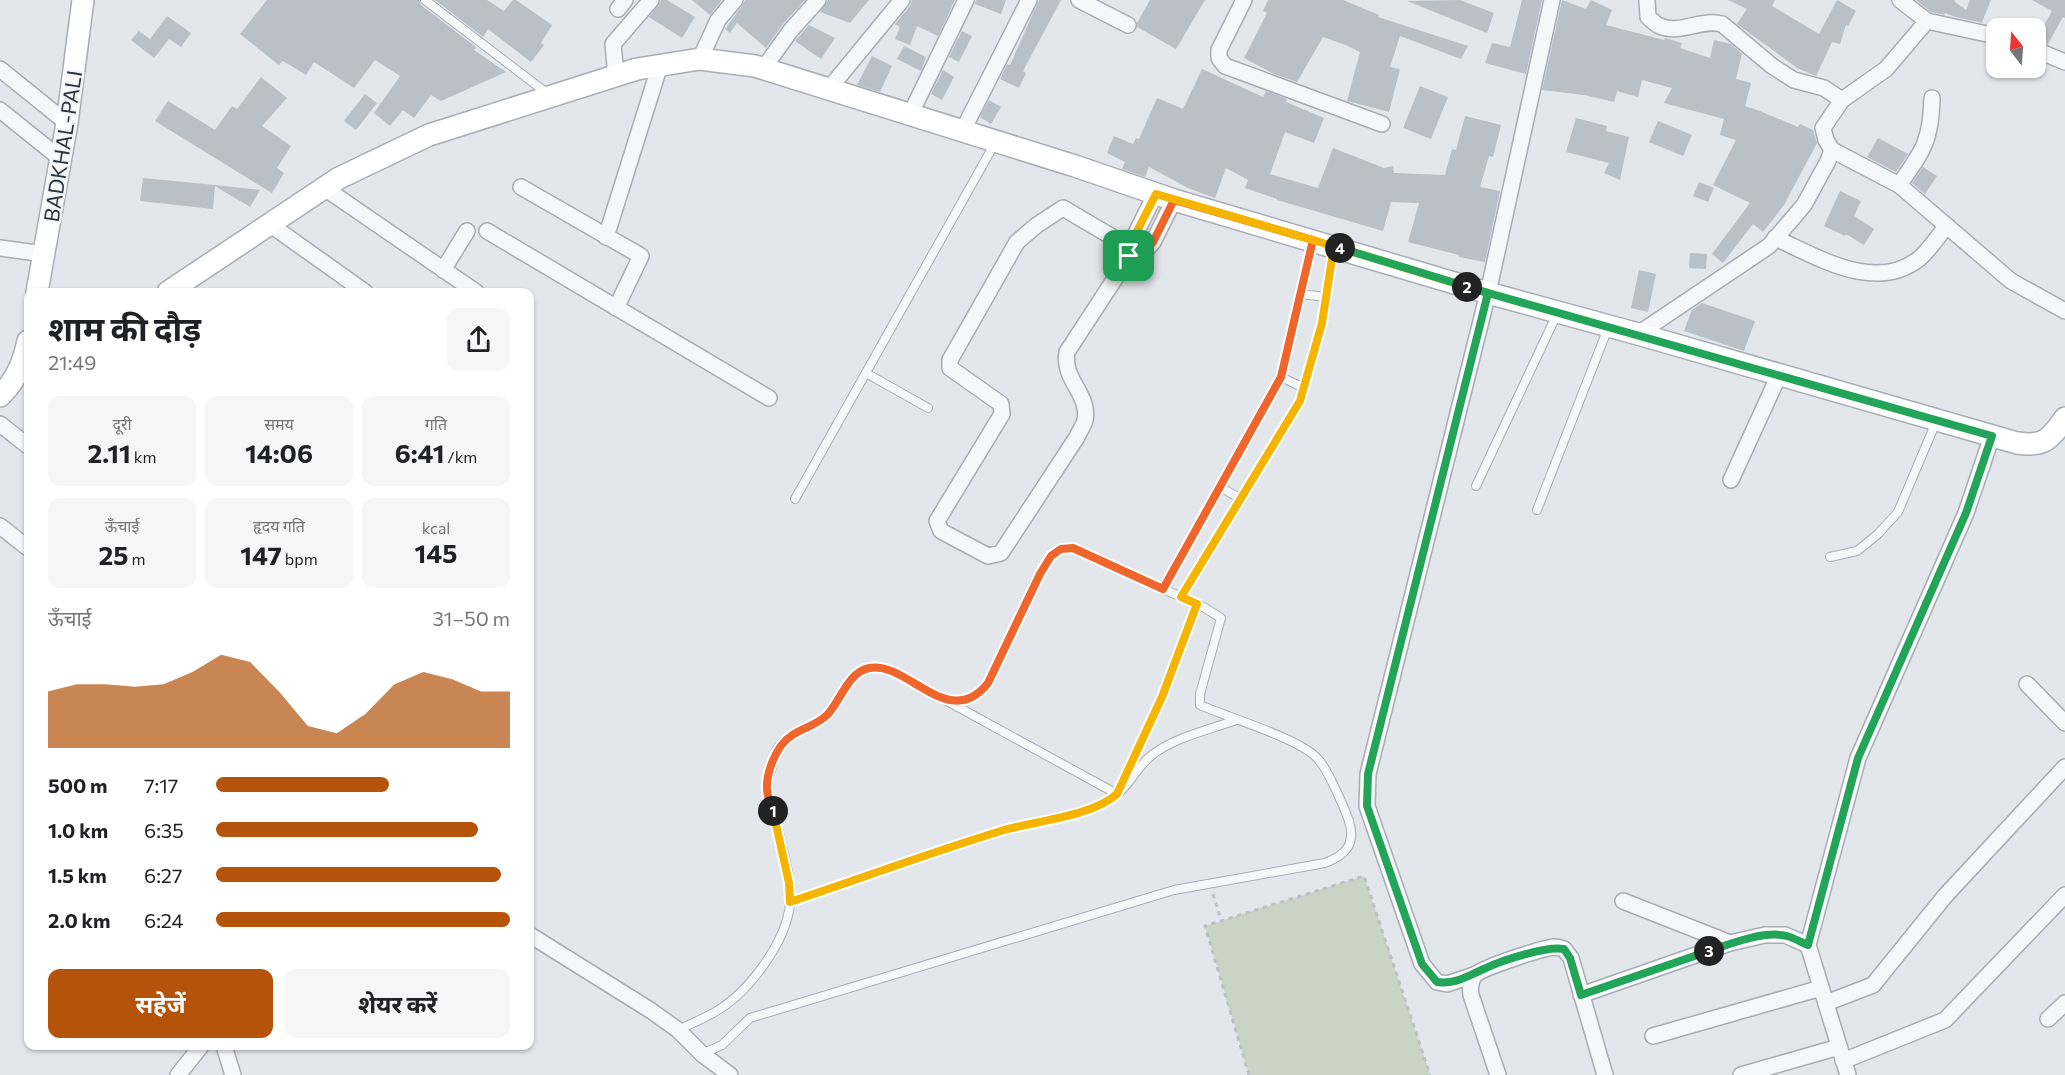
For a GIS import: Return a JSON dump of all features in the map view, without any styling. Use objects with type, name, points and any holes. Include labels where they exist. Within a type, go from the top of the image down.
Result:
[{"type":"street","name":"BADKHAL-PALI","points":[[38,288],[67,123],[83,0]]},
{"type":"street","points":[[616,76],[614,44],[651,0]]},
{"type":"street","points":[[700,59],[718,20],[735,0]]},
{"type":"street","points":[[763,69],[791,30],[818,0]]},
{"type":"street","points":[[828,90],[902,0]]},
{"type":"street","points":[[910,115],[966,0]]},
{"type":"street","points":[[962,132],[1029,0]]},
{"type":"street","points":[[1079,0],[1128,25]]},
{"type":"street","points":[[1244,0],[1219,50],[1219,58],[1225,66],[1382,124]]},
{"type":"street","points":[[1552,0],[1488,293],[1368,774],[1367,806],[1422,964],[1437,982],[1447,984],[1497,964],[1554,947],[1564,949],[1570,958],[1605,1075]]},
{"type":"street","points":[[1647,0],[1648,17],[1660,26],[1674,29],[1713,21],[1722,24],[1772,66],[1794,80],[1824,88],[1842,100]]},
{"type":"street","points":[[1900,0],[1927,21],[1986,34]]},
{"type":"street","points":[[1927,21],[1886,69],[1842,100],[1823,128],[1826,140],[1832,150],[1899,185],[2011,281],[2065,311]]},
{"type":"street","points":[[2046,54],[2065,62]]},
{"type":"street","points":[[174,288],[323,187],[429,135],[637,69],[700,59],[763,69],[1165,197],[1488,293],[2017,443],[2040,444],[2048,440],[2065,418]]},
{"type":"street","points":[[606,237],[660,66]]},
{"type":"street","points":[[0,69],[67,123]]},
{"type":"street","points":[[1899,185],[1925,147],[1930,134],[1932,98]]},
{"type":"street","points":[[0,110],[61,159]]},
{"type":"street","points":[[1638,334],[1769,246],[1804,205],[1832,150]]},
{"type":"street","points":[[323,187],[470,288]]},
{"type":"street","points":[[521,187],[641,256],[616,308]]},
{"type":"street","points":[[1130,252],[1063,208],[1036,225],[1017,242],[950,360],[950,368],[1001,404],[1002,414],[937,521],[941,531],[988,556],[1001,553],[1085,421],[1085,403],[1070,378],[1065,364],[1066,352],[1130,252],[1148,248],[1153,242],[1165,197]]},
{"type":"street","points":[[268,224],[359,288]]},
{"type":"street","points":[[1775,238],[1843,268],[1874,274],[1906,266],[1920,258],[1947,226]]},
{"type":"street","points":[[443,270],[467,231]]},
{"type":"street","points":[[488,231],[770,398]]},
{"type":"street","points":[[0,248],[44,254]]},
{"type":"street","points":[[4,393],[20,369],[24,355]]},
{"type":"street","points":[[1731,480],[1779,375]]},
{"type":"street","points":[[4,393],[24,386]]},
{"type":"street","points":[[0,424],[24,443]]},
{"type":"street","points":[[1843,1061],[1808,945],[1858,758],[1966,513],[1992,436]]},
{"type":"street","points":[[0,526],[24,545]]},
{"type":"street","points":[[2027,684],[2065,723]]},
{"type":"street","points":[[1653,1036],[1873,985],[1945,896],[2065,767]]},
{"type":"street","points":[[1741,1075],[1843,1061],[1945,1020],[2065,895]]},
{"type":"street","points":[[1623,901],[1730,943]]},
{"type":"street","points":[[1581,995],[1730,943],[1765,935],[1785,935],[1808,945]]},
{"type":"street","points":[[534,937],[678,1030],[702,1054],[730,1075]]},
{"type":"street","points":[[1474,975],[1470,986],[1471,995],[1498,1075]]},
{"type":"street","points":[[2048,1019],[2065,1003]]},
{"type":"street","points":[[178,1075],[198,1050]]},
{"type":"street","points":[[225,1050],[233,1075]]},
{"type":"lane","points":[[425,0],[551,96]]},
{"type":"lane","points":[[795,499],[996,142]]},
{"type":"lane","points":[[1163,589],[1281,377],[1313,240]]},
{"type":"lane","points":[[1181,597],[1300,401],[1322,323],[1334,246]]},
{"type":"lane","points":[[1300,294],[1326,297]]},
{"type":"lane","points":[[1476,486],[1557,312]]},
{"type":"lane","points":[[1537,510],[1608,326]]},
{"type":"lane","points":[[866,373],[928,408]]},
{"type":"lane","points":[[1281,377],[1304,388]]},
{"type":"lane","points":[[1830,557],[1857,551],[1878,534],[1898,512],[1937,420]]},
{"type":"lane","points":[[1220,487],[1240,499]]},
{"type":"lane","points":[[702,1054],[722,1045],[750,1018],[1174,890],[1325,863],[1341,856],[1350,843],[1352,831],[1344,807],[1318,759],[1303,748],[1200,705],[1200,694],[1221,618],[1197,604],[1073,548],[1061,549],[1051,556],[1040,574],[988,683],[979,695],[963,700],[946,700]]},
{"type":"lane","points":[[1117,794],[1162,697],[1197,604]]},
{"type":"lane","points":[[678,1030],[716,1012],[746,988],[777,944],[786,926],[790,902],[789,883],[779,833],[767,789],[777,750],[789,737],[826,716],[856,675],[869,668],[886,670],[946,700],[1117,794]]},
{"type":"lane","points":[[790,902],[1005,830],[1089,810],[1110,800],[1140,766],[1169,744],[1236,720]]},
{"type":"path","points":[[1249,1075],[1205,926],[1364,876],[1430,1075]]},
{"type":"path","points":[[1210,883],[1221,920]]},
{"type":"green space","points":[[1364,876],[1430,1075],[1249,1075],[1205,926]]},
{"type":"building","points":[[267,0],[419,0],[421,5],[476,47],[474,50],[506,72],[441,101],[431,95],[414,118],[403,110],[390,126],[374,113],[400,76],[375,60],[354,88],[314,62],[306,75],[283,61],[279,65],[240,34]]},
{"type":"building","points":[[435,0],[487,0],[504,11],[513,0],[516,0],[552,25],[541,43],[544,45],[531,62],[488,29],[483,37]]},
{"type":"building","points":[[661,0],[667,0],[695,17],[682,38],[649,17]]},
{"type":"building","points":[[692,0],[722,0],[710,15]]},
{"type":"building","points":[[745,0],[805,0],[783,24],[766,48],[737,23],[730,33],[725,29]]},
{"type":"building","points":[[828,0],[869,0],[850,23],[820,12]]},
{"type":"building","points":[[912,0],[955,0],[938,36],[917,26],[910,45],[895,39],[900,27],[895,24],[910,6]]},
{"type":"building","points":[[976,0],[1006,0],[1001,14],[975,4]]},
{"type":"building","points":[[1039,0],[1061,0],[1023,71],[1026,73],[1019,88],[1000,79],[1007,64],[1010,65]]},
{"type":"building","points":[[1150,0],[1205,0],[1176,49],[1137,27]]},
{"type":"building","points":[[1268,0],[1343,0],[1379,15],[1378,17],[1468,46],[1461,59],[1400,36],[1390,67],[1400,69],[1389,112],[1347,101],[1360,52],[1346,45],[1323,37],[1297,82],[1274,74],[1244,58],[1267,13],[1263,11]]},
{"type":"building","points":[[1460,0],[1494,13],[1487,33],[1407,1]]},
{"type":"building","points":[[1522,0],[1542,0],[1526,74],[1485,63],[1492,43],[1510,47]]},
{"type":"building","points":[[1562,0],[1586,9],[1591,0],[1612,10],[1606,25],[1682,43],[1680,48],[1710,58],[1714,40],[1731,44],[1742,54],[1736,79],[1751,83],[1745,106],[1798,127],[1800,124],[1813,130],[1817,143],[1784,205],[1763,232],[1753,224],[1723,263],[1712,254],[1750,203],[1713,185],[1736,140],[1720,135],[1724,119],[1664,103],[1672,88],[1642,80],[1638,97],[1617,91],[1614,102],[1584,95],[1542,90]]},
{"type":"building","points":[[1728,0],[1775,0],[1772,6],[1819,34],[1837,0],[1856,11],[1848,26],[1846,25],[1840,44],[1832,42],[1816,76],[1797,68],[1737,24],[1747,9]]},
{"type":"building","points":[[1916,0],[1955,0],[1966,10],[1970,0],[1991,0],[1983,23],[1945,13],[1944,15],[1931,12]]},
{"type":"building","points":[[2032,0],[2065,0],[2065,18],[2063,17],[2048,44],[2046,43],[2046,22],[2052,11]]},
{"type":"building","points":[[167,16],[191,33],[181,47],[169,39],[154,58],[131,40],[139,31],[150,39]]},
{"type":"building","points":[[809,25],[835,38],[821,59],[795,41]]},
{"type":"building","points":[[962,31],[972,36],[959,62],[949,57]]},
{"type":"building","points":[[904,46],[926,57],[921,71],[897,59]]},
{"type":"building","points":[[872,56],[892,66],[880,92],[857,85]]},
{"type":"building","points":[[1202,69],[1263,97],[1266,91],[1287,99],[1286,102],[1324,118],[1314,143],[1285,132],[1270,174],[1318,188],[1333,148],[1384,168],[1393,166],[1394,173],[1445,175],[1452,149],[1456,150],[1465,116],[1501,125],[1493,157],[1489,156],[1480,187],[1500,191],[1485,262],[1408,242],[1419,203],[1391,202],[1383,231],[1277,200],[1245,188],[1248,180],[1226,168],[1215,198],[1188,188],[1149,167],[1145,177],[1122,169],[1125,162],[1107,153],[1114,136],[1133,144],[1136,138],[1139,139],[1157,98],[1183,109]]},
{"type":"building","points":[[943,70],[954,77],[942,100],[931,94]]},
{"type":"building","points":[[261,77],[287,98],[262,126],[291,146],[277,168],[284,173],[272,193],[155,121],[168,101],[215,130],[232,106],[237,109]]},
{"type":"building","points":[[1420,86],[1448,97],[1431,139],[1403,128]]},
{"type":"building","points":[[365,94],[377,103],[356,130],[344,121]]},
{"type":"building","points":[[989,100],[1001,107],[991,124],[980,117]]},
{"type":"building","points":[[1576,118],[1607,126],[1606,131],[1629,137],[1620,180],[1604,173],[1609,163],[1566,152]]},
{"type":"building","points":[[1658,121],[1692,135],[1683,156],[1649,142]]},
{"type":"building","points":[[1878,138],[1908,154],[1896,172],[1867,157]]},
{"type":"building","points":[[1923,167],[1937,176],[1925,194],[1912,183]]},
{"type":"building","points":[[143,178],[260,190],[250,207],[215,186],[213,209],[140,201]]},
{"type":"building","points":[[1699,182],[1714,188],[1708,202],[1693,196]]},
{"type":"building","points":[[1840,191],[1861,201],[1854,216],[1874,229],[1864,245],[1846,234],[1845,236],[1824,226]]},
{"type":"building","points":[[1690,253],[1707,254],[1706,269],[1689,268]]},
{"type":"building","points":[[1639,270],[1656,274],[1648,312],[1631,308]]},
{"type":"building","points":[[1702,303],[1755,321],[1744,351],[1684,331],[1692,310]]},
{"type":"route","points":[[1129,256],[1132,241],[1156,194],[1313,240],[1488,293],[1368,774],[1367,806],[1422,964],[1437,982],[1447,984],[1497,964],[1554,947],[1564,949],[1570,958],[1581,995],[1730,943],[1765,935],[1785,935],[1808,945],[1858,758],[1966,513],[1992,436],[1488,293],[1334,246],[1322,323],[1300,401],[1181,597],[1197,604],[1162,697],[1117,794],[1089,810],[1005,830],[790,902],[789,883],[779,833],[767,789],[777,750],[789,737],[826,716],[856,675],[869,668],[886,670],[946,700],[963,700],[979,695],[988,683],[1040,574],[1051,556],[1061,549],[1073,548],[1163,589],[1281,377],[1313,240],[1174,200],[1153,242],[1148,248],[1129,256]]}]
